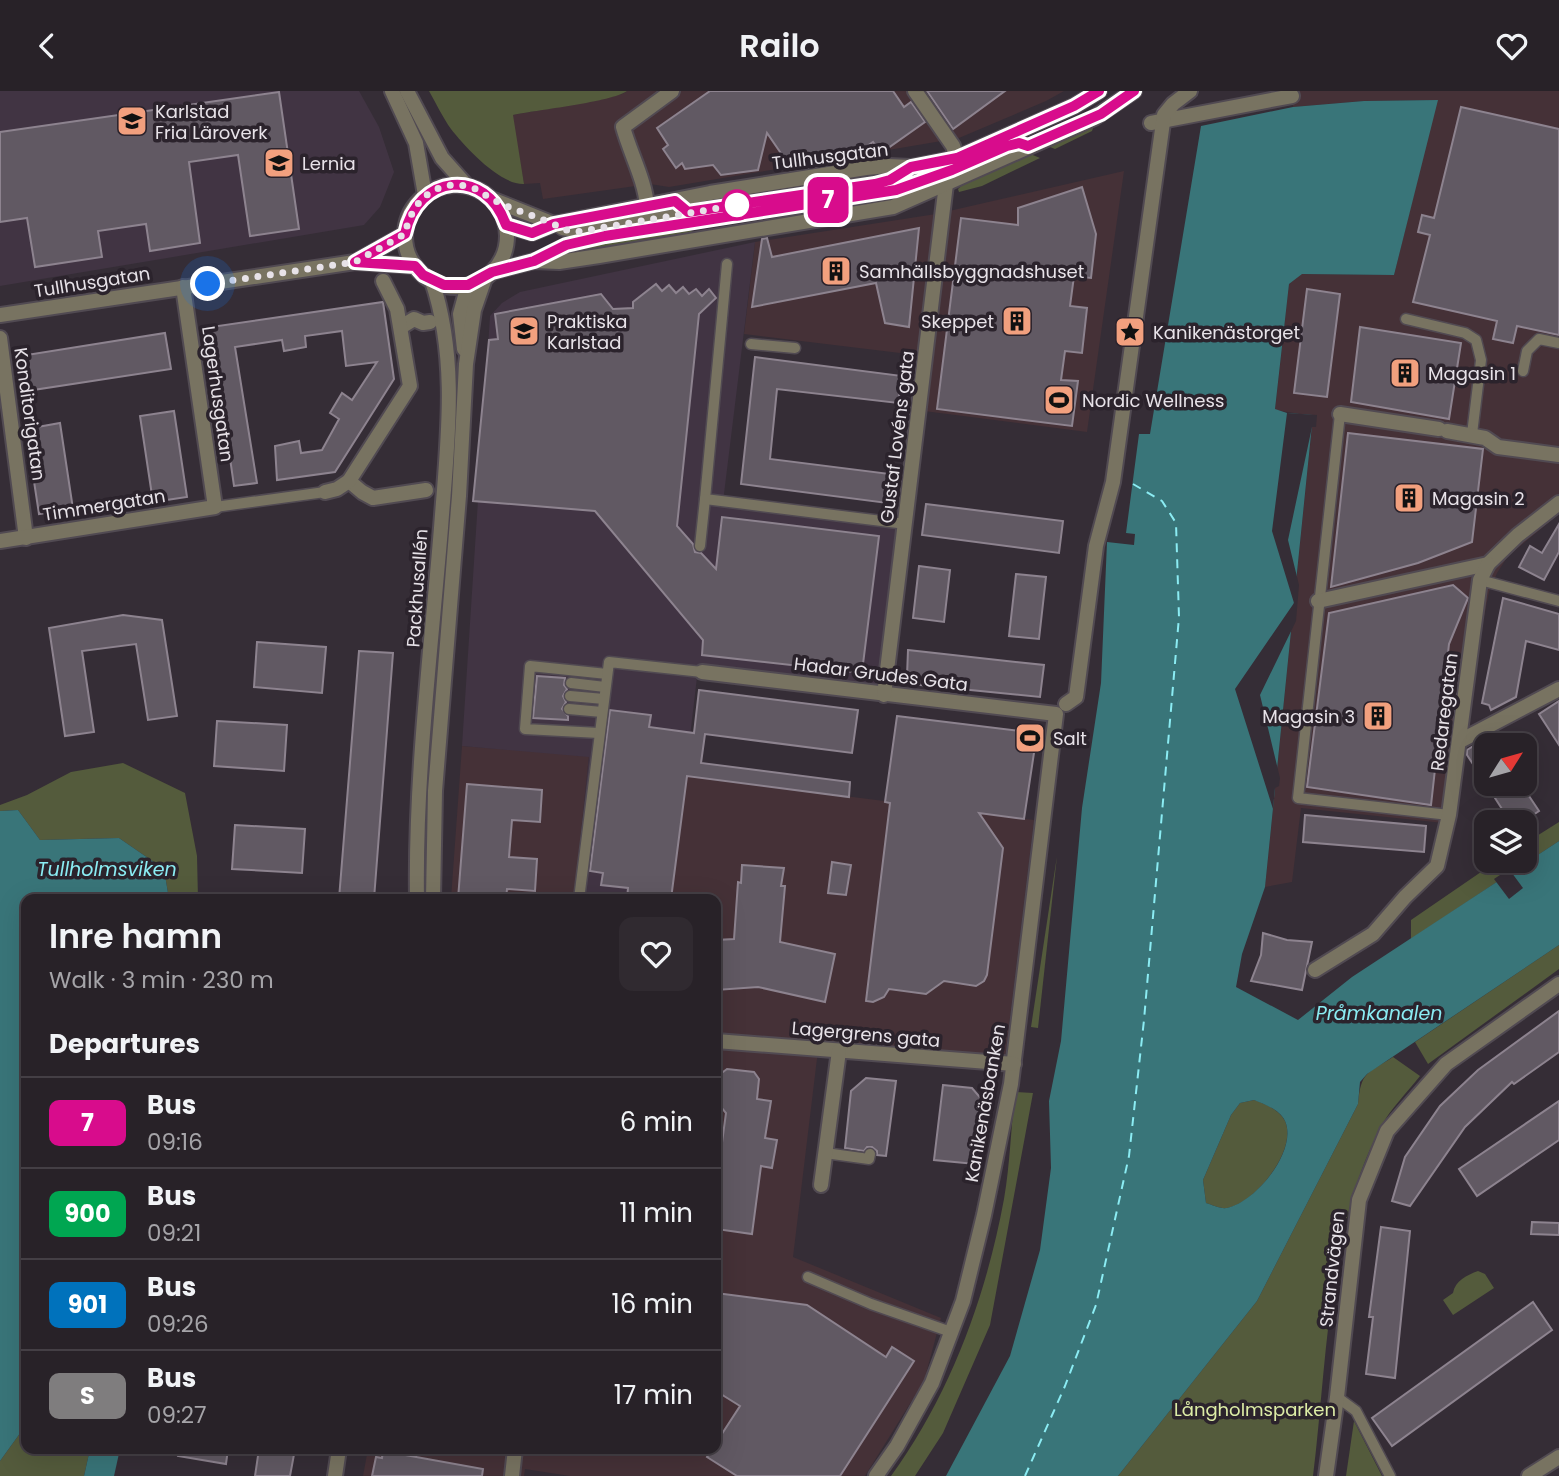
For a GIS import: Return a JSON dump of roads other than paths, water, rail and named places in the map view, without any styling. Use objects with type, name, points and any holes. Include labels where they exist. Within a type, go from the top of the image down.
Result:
[{"type":"street","points":[[392,91],[416,143],[420,200]]},
{"type":"street","points":[[407,91],[442,158],[467,186],[554,224]]},
{"type":"street","points":[[647,206],[646,195],[629,152],[623,127],[673,91]]},
{"type":"street","points":[[915,91],[953,146],[957,158]]},
{"type":"street","name":"Tullhusgatan","points":[[506,225],[532,233],[554,224],[675,201],[857,169],[911,167],[957,158],[1074,106],[1099,91]]},
{"type":"street","points":[[467,186],[438,188],[420,200],[408,218],[405,234],[407,251],[415,266],[432,281],[456,287],[534,261],[559,262],[893,207],[1101,114],[1134,91]]},
{"type":"street","points":[[1157,122],[1167,109],[1190,91]]},
{"type":"street","points":[[1157,122],[1269,96],[1292,96]]},
{"type":"street","name":"Kanikenäsbanken","points":[[876,1476],[897,1446],[932,1383],[963,1301],[1003,1134],[1061,709],[1076,697],[1096,546],[1113,482],[1157,122]]},
{"type":"street","name":"Gustaf Lovéns gata","points":[[884,695],[946,184]]},
{"type":"street","points":[[489,275],[502,258],[506,242],[506,225],[501,211],[490,198]]},
{"type":"street","name":"Tullhusgatan","points":[[355,262],[405,234]]},
{"type":"street","name":"Tullhusgatan","points":[[0,315],[355,262],[415,266]]},
{"type":"street","name":"Packhusallén","points":[[432,894],[435,791],[459,496],[466,364],[474,310],[489,275]]},
{"type":"street","points":[[325,492],[337,489],[349,481],[410,386],[401,327],[392,296],[383,281]]},
{"type":"street","name":"Packhusallén","points":[[417,894],[419,806],[447,453],[449,382],[446,333],[432,281]]},
{"type":"street","name":"Packhusallén","points":[[466,364],[460,314],[468,285]]},
{"type":"street","name":"Lagerhusgatan","points":[[183,287],[215,506]]},
{"type":"street","points":[[401,327],[414,319],[423,323],[430,321]]},
{"type":"street","name":"Konditorigatan","points":[[0,338],[26,538]]},
{"type":"street","points":[[1340,414],[1472,434],[1485,438],[1498,447],[1559,455]]},
{"type":"street","points":[[349,481],[373,498],[426,490]]},
{"type":"street","name":"Timmergatan","points":[[0,541],[215,506]]},
{"type":"street","points":[[1318,601],[1488,564],[1518,535],[1558,508]]},
{"type":"street","name":"Redaregatan","points":[[1315,970],[1373,934],[1437,866],[1449,815],[1480,580],[1488,564]]},
{"type":"street","name":"Hadar Grudes Gata","points":[[702,672],[884,695],[1061,709]]},
{"type":"street","points":[[1460,741],[1559,689]]},
{"type":"street","name":"Strandvägen","points":[[1326,1476],[1359,1200],[1387,1132],[1446,1064],[1559,984]]},
{"type":"street","name":"Lagergrens gata","points":[[721,1041],[1014,1064]]},
{"type":"street","points":[[821,1185],[839,1051]]},
{"type":"street","points":[[335,1476],[338,1454]]},
{"type":"street","points":[[512,1476],[514,1454]]},
{"type":"street","points":[[1529,1476],[1559,1457]]},
{"type":"lane","points":[[534,261],[558,248],[605,236],[896,190],[1007,146],[1019,143],[1028,146]]},
{"type":"lane","points":[[554,224],[562,230],[576,232],[875,184],[890,180],[911,167]]},
{"type":"lane","points":[[675,201],[688,212]]},
{"type":"lane","points":[[700,546],[727,264]]},
{"type":"lane","points":[[1406,319],[1465,333],[1476,340],[1480,360],[1472,434]]},
{"type":"lane","points":[[1523,371],[1527,351],[1539,339],[1559,343]]},
{"type":"lane","points":[[751,344],[795,348]]},
{"type":"lane","points":[[1340,414],[1298,798],[1449,815]]},
{"type":"lane","points":[[215,506],[325,492]]},
{"type":"lane","points":[[705,499],[906,524]]},
{"type":"lane","points":[[1480,580],[1559,601]]},
{"type":"lane","points":[[580,894],[609,661],[702,672]]},
{"type":"lane","points":[[599,733],[525,729],[530,694],[530,666],[607,674]]},
{"type":"lane","points":[[570,683],[605,687]]},
{"type":"lane","points":[[570,697],[604,699]]},
{"type":"lane","points":[[569,709],[602,712]]},
{"type":"lane","points":[[825,1153],[869,1159],[870,1154]]},
{"type":"lane","points":[[808,1277],[870,1304],[951,1332]]},
{"type":"lane","points":[[1337,1397],[1356,1411],[1390,1476]]},
{"type":"water","name":"Pråmkanalen","points":[[1438,100],[1394,275],[1302,274],[1289,284],[1275,409],[1313,415],[1265,887],[1242,954],[1236,987],[1298,1020],[1352,977],[1510,873],[1537,873],[1537,855],[1559,841],[1559,945],[1367,1074],[1360,1082],[1358,1104],[1257,1301],[1118,1476],[946,1476],[1010,1356],[1040,1250],[1051,1168],[1049,1101],[1061,1041],[1082,808],[1101,683],[1107,542],[1134,545],[1135,534],[1126,533],[1139,434],[1150,434],[1201,126],[1293,107],[1364,101]],"holes":[[[1254,1100],[1283,1117],[1287,1133],[1286,1146],[1272,1173],[1250,1196],[1238,1204],[1224,1208],[1206,1203],[1203,1180],[1231,1115],[1240,1103]]]},
{"type":"water","name":"Tullholmsviken","points":[[18,810],[40,840],[119,838],[164,869],[168,894],[21,894],[21,1432],[0,1461],[0,811]]},
{"type":"water","points":[[89,1454],[119,1454],[114,1476],[84,1476]]},
{"type":"place","name":"Karlstad Fria Läroverk","points":[[132,121]]},
{"type":"place","name":"Lernia","points":[[279,163]]},
{"type":"place","name":"Samhällsbyggnadshuset","points":[[836,271]]},
{"type":"place","name":"Skeppet","points":[[1017,321]]},
{"type":"place","name":"Praktiska Karlstad","points":[[524,331]]},
{"type":"place","name":"Kanikenästorget","points":[[1130,332]]},
{"type":"place","name":"Magasin 1","points":[[1405,373]]},
{"type":"place","name":"Nordic Wellness","points":[[1059,400]]},
{"type":"place","name":"Magasin 2","points":[[1409,498]]},
{"type":"place","name":"Magasin 3","points":[[1378,716]]},
{"type":"place","name":"Salt","points":[[1030,738]]},
{"type":"park label","name":"Långholmsparken","points":[[1255,1409]]}]
